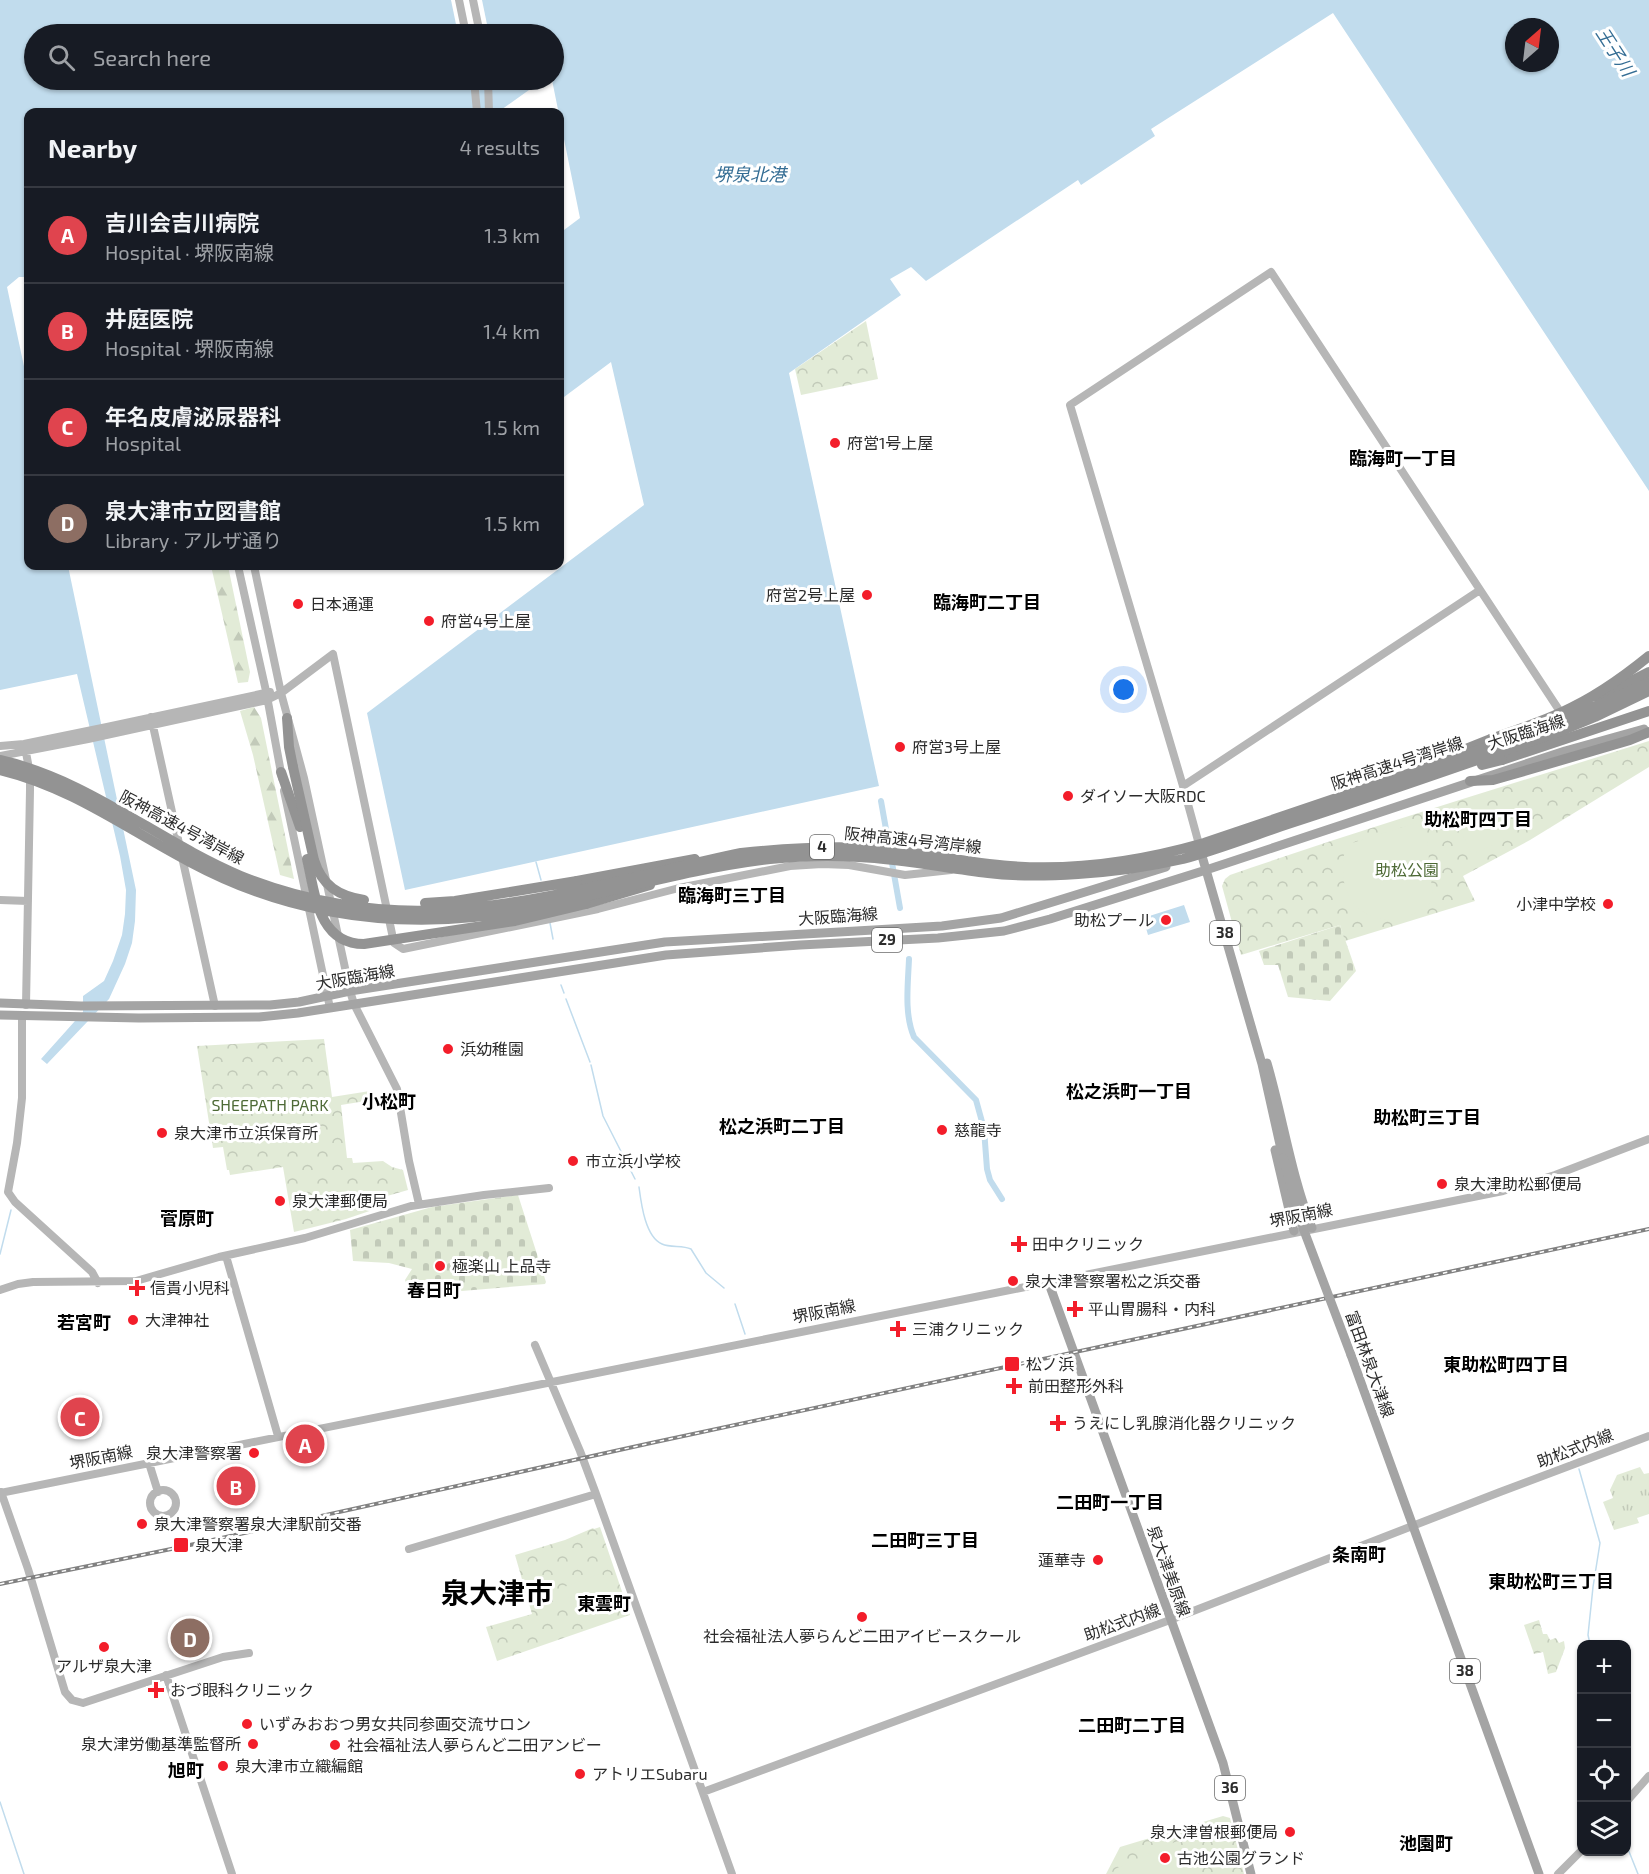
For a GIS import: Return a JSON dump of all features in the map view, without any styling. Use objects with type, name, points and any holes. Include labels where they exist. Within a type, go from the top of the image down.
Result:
[{"type":"highway","points":[[1387,782],[1563,712],[1606,688],[1649,656]]},
{"type":"highway","points":[[1562,715],[1649,672]]},
{"type":"highway","name":"阪神高速4号湾岸線","points":[[0,760],[26,767],[75,786],[191,851],[242,876],[296,894],[349,904],[409,910],[472,907],[571,890],[741,853],[783,849],[831,847],[884,849],[1011,866],[1058,867],[1108,863],[1157,855],[1204,843],[1558,723],[1592,710],[1649,682]]},
{"type":"highway","name":"阪神高速4号湾岸線","points":[[0,770],[27,777],[71,795],[103,811],[187,861],[238,885],[295,903],[350,915],[411,920],[473,917],[583,897],[690,872],[774,859],[831,856],[884,859],[1011,875],[1058,876],[1137,868],[1185,858],[1339,808],[1561,731],[1649,692]]},
{"type":"highway","points":[[1339,808],[1424,781],[1502,760],[1649,709]]},
{"type":"highway","points":[[287,718],[289,747],[312,855],[319,873],[332,889],[357,899],[414,903],[455,901],[685,860],[741,853]]},
{"type":"highway","points":[[1470,781],[1493,780],[1546,765],[1630,740],[1649,730]]},
{"type":"highway","points":[[281,772],[300,827],[324,922],[337,935],[353,944],[515,921],[615,896],[690,872]]},
{"type":"main road","name":"大阪臨海線","points":[[0,1003],[81,1006],[270,1005],[665,942],[942,926],[1001,918],[1202,856],[1572,732],[1649,709]]},
{"type":"main road","points":[[1403,789],[1423,773],[1458,761],[1495,740],[1562,715]]},
{"type":"main road","name":"大阪臨海線","points":[[0,1015],[22,1017],[259,1017],[666,955],[938,938],[1004,931],[1050,919],[1206,870],[1565,751],[1649,730]]},
{"type":"main road","name":"富田林泉大津線","points":[[1202,856],[1262,1064],[1283,1158],[1303,1228],[1539,1874]]},
{"type":"main road","name":"38","points":[[1246,1011],[1257,1029],[1276,1094],[1295,1179],[1312,1228]]},
{"type":"main road","name":"38","points":[[1246,1011],[1244,1018],[1294,1231]]},
{"type":"main road","name":"泉大津美原線","points":[[1048,1281],[1223,1763],[1251,1874]]},
{"type":"street","points":[[459,0],[464,24]]},
{"type":"street","points":[[473,0],[478,24]]},
{"type":"street","points":[[475,90],[477,108]]},
{"type":"street","points":[[488,90],[489,108]]},
{"type":"street","points":[[1202,856],[1070,405],[1271,272],[1572,732]]},
{"type":"street","points":[[239,570],[267,696],[287,810],[330,1008]]},
{"type":"street","points":[[255,570],[281,693],[304,778],[350,992],[397,1089],[419,1204]]},
{"type":"street","points":[[1183,786],[1480,590]]},
{"type":"street","points":[[0,756],[25,748],[281,693],[333,654],[394,943],[403,949],[790,866],[849,865],[895,873],[947,871],[990,861]]},
{"type":"street","points":[[152,721],[215,1006]]},
{"type":"street","points":[[0,746],[25,748]]},
{"type":"street","points":[[25,748],[30,774],[26,1005]]},
{"type":"street","points":[[0,900],[28,901]]},
{"type":"street","points":[[22,1017],[22,1098],[8,1192],[15,1202],[92,1272],[98,1283]]},
{"type":"street","name":"堺阪南線","points":[[0,1492],[1525,1185],[1649,1139]]},
{"type":"street","points":[[0,1290],[33,1282],[136,1281],[226,1256],[305,1238],[419,1204],[549,1188]]},
{"type":"street","points":[[226,1256],[278,1436]]},
{"type":"street","points":[[535,1346],[596,1494],[732,1874]]},
{"type":"street","name":"助松式内線","points":[[704,1792],[1170,1620],[1649,1436]]},
{"type":"street","points":[[149,1463],[158,1492]]},
{"type":"street","points":[[0,1492],[28,1569],[68,1698],[77,1703],[83,1703],[166,1675],[236,1654],[249,1653]]},
{"type":"street","points":[[409,1549],[596,1494]]},
{"type":"street","points":[[166,1675],[232,1874]]},
{"type":"street","points":[[1631,1796],[1649,1776]]},
{"type":"street","points":[[1558,1874],[1577,1854]]},
{"type":"green space","points":[[866,321],[878,379],[801,395],[795,369]]},
{"type":"green space","points":[[212,570],[229,570],[250,672],[248,682],[238,683]]},
{"type":"green space","points":[[254,707],[261,718],[294,879],[280,875],[253,755],[240,711]]},
{"type":"green space","name":"助松公園","points":[[1649,741],[1649,767],[1530,840],[1463,876],[1475,901],[1345,941],[1340,925],[1241,955],[1222,886],[1230,875]]},
{"type":"green space","points":[[1489,808],[1504,840],[1472,854],[1457,823]]},
{"type":"green space","points":[[1415,823],[1426,830],[1433,899],[1420,911],[1397,919],[1373,917],[1363,912],[1354,904],[1344,882],[1343,861],[1347,848],[1352,843]]},
{"type":"green space","points":[[1340,925],[1356,971],[1330,1001],[1288,997],[1278,965],[1264,965],[1259,951]]},
{"type":"green space","name":"SHEEPATH PARK","points":[[324,1039],[332,1097],[370,1091],[372,1100],[341,1105],[347,1158],[352,1158],[353,1163],[383,1161],[403,1170],[408,1190],[387,1196],[390,1204],[346,1219],[294,1232],[283,1167],[230,1175],[223,1147],[213,1148],[197,1046]]},
{"type":"green space","points":[[518,1195],[545,1284],[425,1294],[407,1285],[405,1280],[412,1269],[389,1263],[353,1261],[350,1230],[432,1207]]},
{"type":"green space","points":[[1640,1467],[1644,1474],[1649,1473],[1649,1514],[1637,1518],[1639,1523],[1614,1530],[1603,1502],[1613,1498],[1610,1490],[1617,1475]]},
{"type":"green space","points":[[600,1527],[630,1615],[497,1661],[486,1627],[532,1614],[515,1555]]},
{"type":"green space","points":[[602,1573],[616,1610],[578,1624],[564,1587]]},
{"type":"green space","points":[[1539,1620],[1543,1634],[1547,1634],[1550,1640],[1556,1638],[1559,1643],[1564,1641],[1565,1648],[1556,1672],[1548,1674],[1543,1652],[1534,1654],[1524,1625]]},
{"type":"green space","points":[[1223,1816],[1230,1818],[1244,1874],[1106,1874],[1120,1847]]},
{"type":"green space","name":"古池公園グランド","points":[[1175,1842],[1188,1848],[1195,1874],[1111,1874],[1117,1868]]},
{"type":"water","name":"堺泉北港","points":[[0,0],[1649,0],[1649,491],[1333,13],[1151,129],[1155,136],[1081,185],[1078,180],[926,281],[911,267],[890,279],[901,295],[789,373],[879,786],[405,890],[367,713],[557,570],[564,570],[564,565],[644,505],[611,362],[564,397],[564,230],[580,218],[564,139],[564,108],[558,108],[554,90],[564,90],[564,24],[24,24],[24,90],[529,90],[504,108],[24,108],[24,277],[19,277],[7,287],[24,366],[24,570],[69,570],[136,890],[132,943],[109,999],[47,1064],[41,1059],[83,1012],[83,996],[104,981],[113,961],[122,935],[125,914],[126,890],[77,674],[0,690]]},
{"type":"water","name":"助松プール","points":[[1184,905],[1190,922],[1148,935],[1143,918]]},
{"type":"pier","points":[[451,0],[482,0],[487,24],[456,24]]},
{"type":"waterway","points":[[881,801],[900,908]]},
{"type":"waterway","points":[[536,862],[541,880]]},
{"type":"waterway","points":[[550,923],[553,939]]},
{"type":"waterway","points":[[909,959],[908,1009],[914,1037],[976,1100],[984,1129],[987,1169],[990,1180],[1002,1199]]},
{"type":"waterway","points":[[561,985],[564,993]]},
{"type":"waterway","points":[[566,999],[590,1062]]},
{"type":"waterway","points":[[591,1065],[603,1116],[635,1179]]},
{"type":"waterway","points":[[639,1187],[645,1218],[656,1240],[665,1245],[691,1249],[706,1273],[724,1288]]},
{"type":"waterway","points":[[0,1254],[11,1210]]},
{"type":"waterway","points":[[735,1304],[745,1334]]},
{"type":"waterway","points":[[1579,1469],[1600,1543],[1593,1587],[1589,1640]]},
{"type":"waterway","points":[[0,1802],[24,1874]]},
{"type":"waterway","points":[[1631,1856],[1638,1874]]},
{"type":"railway","points":[[0,1584],[181,1547],[651,1443],[1649,1229]]},
{"type":"place","name":"府営1号上屋","points":[[835,443]]},
{"type":"place","name":"府営2号上屋","points":[[867,595]]},
{"type":"place","name":"日本通運","points":[[298,604]]},
{"type":"place","name":"府営4号上屋","points":[[429,621]]},
{"type":"place","name":"府営3号上屋","points":[[900,747]]},
{"type":"place","name":"ダイソー大阪RDC","points":[[1068,796]]},
{"type":"place","name":"小津中学校","points":[[1608,904]]},
{"type":"place","name":"助松プール","points":[[1166,920]]},
{"type":"place","name":"浜幼稚園","points":[[448,1049]]},
{"type":"place","name":"慈龍寺","points":[[942,1130]]},
{"type":"place","name":"泉大津市立浜保育所","points":[[162,1133]]},
{"type":"place","name":"市立浜小学校","points":[[573,1161]]},
{"type":"place","name":"泉大津助松郵便局","points":[[1442,1184]]},
{"type":"place","name":"泉大津郵便局","points":[[280,1201]]},
{"type":"place","name":"田中クリニック","points":[[1019,1244]]},
{"type":"place","name":"極楽山 上品寺","points":[[440,1266]]},
{"type":"place","name":"泉大津警察署松之浜交番","points":[[1013,1281]]},
{"type":"place","name":"信貴小児科","points":[[137,1288]]},
{"type":"place","name":"平山胃腸科・内科","points":[[1075,1309]]},
{"type":"place","name":"大津神社","points":[[133,1320]]},
{"type":"place","name":"三浦クリニック","points":[[898,1329]]},
{"type":"place","name":"松ノ浜","points":[[1012,1364]]},
{"type":"place","name":"前田整形外科","points":[[1014,1386]]},
{"type":"place","name":"年名皮膚泌尿器科","points":[[80,1417]]},
{"type":"place","name":"うえにし乳腺消化器クリニック","points":[[1058,1423]]},
{"type":"place","name":"吉川会吉川病院","points":[[305,1444]]},
{"type":"place","name":"泉大津警察署","points":[[254,1453]]},
{"type":"place","name":"井庭医院","points":[[236,1486]]},
{"type":"place","name":"泉大津警察署泉大津駅前交番","points":[[142,1524]]},
{"type":"place","name":"泉大津","points":[[181,1545]]},
{"type":"place","name":"蓮華寺","points":[[1098,1560]]},
{"type":"place","name":"社会福祉法人夢らんど二田アイビースクール","points":[[862,1617]]},
{"type":"place","name":"泉大津市立図書館","points":[[190,1638]]},
{"type":"place","name":"アルザ泉大津","points":[[104,1647]]},
{"type":"place","name":"おづ眼科クリニック","points":[[156,1690]]},
{"type":"place","name":"いずみおおつ男女共同参画交流サロン","points":[[247,1724]]},
{"type":"place","name":"泉大津労働基準監督所","points":[[253,1744]]},
{"type":"place","name":"社会福祉法人夢らんど二田アンビー","points":[[335,1745]]},
{"type":"place","name":"泉大津市立織編館","points":[[223,1766]]},
{"type":"place","name":"アトリエSubaru","points":[[580,1774]]},
{"type":"place","name":"泉大津曽根郵便局","points":[[1290,1832]]},
{"type":"place","name":"古池公園グランド","points":[[1165,1858]]},
{"type":"district","name":"臨海町一丁目","points":[[1403,459]]},
{"type":"district","name":"臨海町二丁目","points":[[987,603]]},
{"type":"district","name":"助松町四丁目","points":[[1478,820]]},
{"type":"district","name":"臨海町三丁目","points":[[732,896]]},
{"type":"district","name":"松之浜町一丁目","points":[[1129,1092]]},
{"type":"district","name":"小松町","points":[[389,1102]]},
{"type":"district","name":"助松町三丁目","points":[[1427,1118]]},
{"type":"district","name":"松之浜町二丁目","points":[[782,1127]]},
{"type":"district","name":"菅原町","points":[[187,1219]]},
{"type":"district","name":"春日町","points":[[434,1291]]},
{"type":"district","name":"若宮町","points":[[84,1323]]},
{"type":"district","name":"東助松町四丁目","points":[[1506,1365]]},
{"type":"district","name":"二田町一丁目","points":[[1110,1503]]},
{"type":"district","name":"二田町三丁目","points":[[925,1541]]},
{"type":"district","name":"条南町","points":[[1359,1555]]},
{"type":"district","name":"東助松町三丁目","points":[[1551,1582]]},
{"type":"district","name":"泉大津市","points":[[497,1593]]},
{"type":"district","name":"東雲町","points":[[604,1604]]},
{"type":"district","name":"二田町二丁目","points":[[1132,1726]]},
{"type":"district","name":"旭町","points":[[186,1771]]},
{"type":"district","name":"池園町","points":[[1426,1844]]},
{"type":"water label","name":"王子川","points":[[1615,52]]}]
